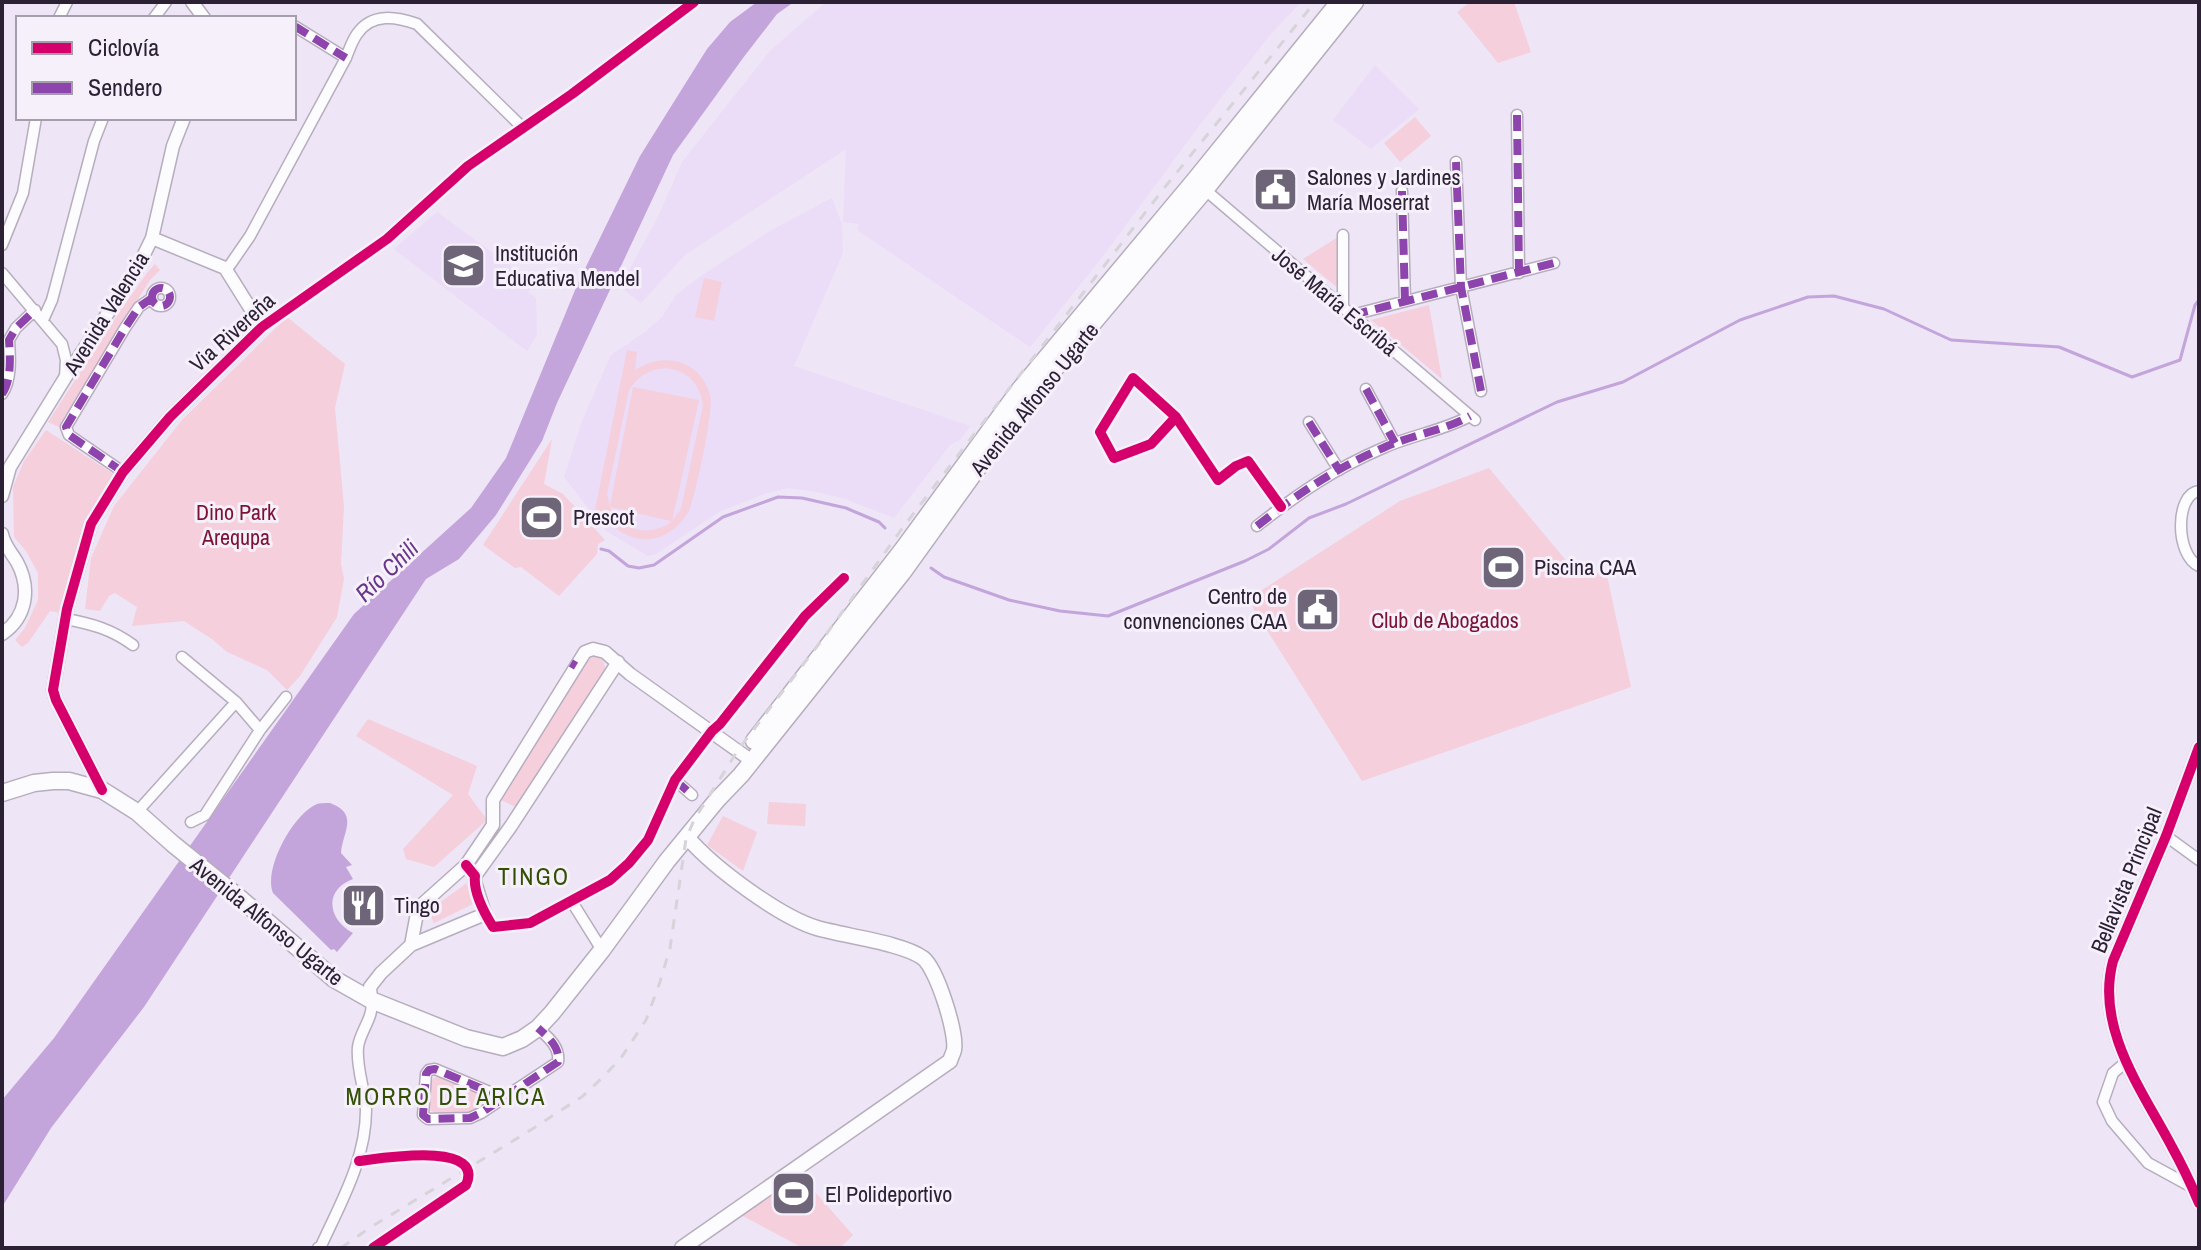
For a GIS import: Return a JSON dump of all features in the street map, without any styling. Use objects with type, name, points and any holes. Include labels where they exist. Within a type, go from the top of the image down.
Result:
[{"type":"main road","name":"Avenida Alfonso Ugarte","points":[[1200,185],[1339,2]]},
{"type":"main road","name":"Avenida Alfonso Ugarte","points":[[2,793],[34,783],[53,781],[69,781],[102,790],[137,812],[334,979],[371,1000],[466,1038],[503,1047],[522,1039],[538,1028],[602,950],[667,861],[912,549],[1020,389],[1200,185],[1355,2]]},
{"type":"main road","points":[[682,1248],[950,1061],[954,1049],[938,979],[925,959],[905,950],[814,927],[778,910],[712,862],[688,838]]},
{"type":"street","name":"Via Rivereña","points":[[102,790],[53,690],[66,619],[91,524],[123,472],[170,417],[262,327],[387,239],[468,166],[572,94],[694,2]]},
{"type":"street","points":[[225,268],[250,236],[358,31],[377,18],[399,17],[417,24],[523,128]]},
{"type":"street","points":[[296,27],[346,58]]},
{"type":"street","points":[[1517,115],[1519,273]]},
{"type":"street","points":[[2,245],[23,193],[36,120]]},
{"type":"street","points":[[43,320],[52,300],[102,120]]},
{"type":"street","name":"Avenida Valencia","points":[[2,496],[10,467],[137,269],[152,238],[173,146],[183,120]]},
{"type":"street","points":[[1456,162],[1461,287],[1481,391]]},
{"type":"street","name":"José María Escribá","points":[[1200,185],[1473,418],[1395,443]]},
{"type":"street","points":[[1402,191],[1405,301]]},
{"type":"street","points":[[1343,235],[1348,312],[1405,301],[1554,263]]},
{"type":"street","points":[[152,238],[225,268],[262,327]]},
{"type":"street","points":[[2,273],[62,344],[66,360],[65,378]]},
{"type":"street","points":[[123,472],[69,435],[66,427],[125,328],[139,307],[152,298]]},
{"type":"street","points":[[2,394],[11,365],[9,340],[16,328],[35,310]]},
{"type":"street","points":[[1176,417],[1151,444],[1114,458],[1100,432],[1133,378],[1176,417],[1218,480],[1248,461],[1281,507]]},
{"type":"street","points":[[1257,526],[1309,486],[1395,443],[1366,389]]},
{"type":"street","points":[[1309,422],[1339,470]]},
{"type":"street","points":[[2199,491],[2185,499],[2180,536],[2186,553],[2199,566]]},
{"type":"street","points":[[2,534],[24,577],[27,592],[21,613],[12,627],[2,634]]},
{"type":"street","points":[[618,662],[475,876],[485,914],[493,927],[530,923],[610,880],[629,863],[648,840],[675,780],[805,616],[844,578]]},
{"type":"street","points":[[66,619],[91,623],[117,633],[133,645]]},
{"type":"street","points":[[411,945],[418,908],[466,865],[493,825],[493,800],[574,664],[585,652],[593,649],[605,652],[630,674],[748,757]]},
{"type":"street","points":[[182,657],[236,702],[260,730]]},
{"type":"street","points":[[191,822],[205,815],[260,730],[286,697]]},
{"type":"street","points":[[137,812],[236,702]]},
{"type":"street","name":"Bellavista Principal","points":[[2199,747],[2109,976],[2110,1004],[2125,1063],[2199,1203]]},
{"type":"street","points":[[675,780],[692,795]]},
{"type":"street","points":[[493,818],[511,826]]},
{"type":"street","points":[[2166,836],[2199,860]]},
{"type":"street","points":[[466,865],[475,876]]},
{"type":"street","points":[[572,902],[602,950]]},
{"type":"street","points":[[318,1248],[359,1161],[366,1110],[358,1047],[360,1035],[373,1008],[370,987],[411,945],[485,914]]},
{"type":"street","points":[[504,1098],[435,1069],[429,1070],[426,1074],[423,1115],[428,1119],[470,1118],[481,1113],[504,1098],[558,1062],[559,1053],[538,1028]]},
{"type":"street","points":[[2125,1063],[2113,1073],[2103,1102],[2112,1121],[2148,1163],[2192,1187]]},
{"type":"street","points":[[359,1161],[400,1155],[439,1156],[460,1161],[468,1168],[470,1176],[466,1185],[373,1248]]},
{"type":"shaded area","points":[[757,2],[794,2],[777,14],[673,155],[542,441],[496,515],[459,559],[426,579],[144,1007],[51,1128],[2,1207],[2,1100],[54,1038],[354,614],[471,508],[506,458],[578,283],[640,156],[707,49],[730,22]]},
{"type":"shaded area","points":[[826,2],[1301,2],[1270,35],[1100,260],[1030,347],[857,230],[859,224],[843,222],[846,149],[685,255],[641,303],[620,287],[659,215],[682,162],[770,51]]},
{"type":"shaded area","points":[[1375,65],[1419,109],[1371,149],[1333,120]]},
{"type":"shaded area","points":[[832,198],[842,224],[843,253],[794,366],[970,426],[961,439],[950,445],[894,518],[845,499],[788,488],[719,512],[656,554],[648,556],[606,531],[564,477],[582,421],[611,355],[645,332],[662,317],[676,295],[701,276],[770,231]]},
{"type":"shaded area","name":"Institución Educativa Mendel","points":[[437,212],[534,283],[528,292],[536,298],[537,335],[527,351],[394,249]]},
{"type":"shaded area","points":[[330,803],[339,807],[347,818],[341,853],[352,865],[346,867],[353,879],[343,884],[333,897],[332,905],[338,921],[353,933],[337,952],[331,950],[273,893],[271,883],[276,857],[290,830],[308,810],[318,804]]},
{"type":"green space","points":[[1470,2],[1514,2],[1531,52],[1498,63],[1457,12]]},
{"type":"green space","points":[[1415,117],[1431,136],[1400,162],[1384,143]]},
{"type":"green space","points":[[1338,237],[1339,289],[1303,259]]},
{"type":"green space","points":[[155,264],[160,270],[150,280],[59,427],[48,422],[118,314]]},
{"type":"green space","points":[[704,278],[722,282],[714,321],[695,317]]},
{"type":"green space","points":[[1429,305],[1442,379],[1371,320]]},
{"type":"green space","name":"Dino Park Arequpa","points":[[287,317],[345,364],[335,408],[344,507],[341,564],[344,579],[337,617],[300,676],[287,690],[267,670],[227,652],[184,621],[132,626],[137,607],[115,593],[109,596],[100,611],[85,609],[91,558],[114,506],[182,420]]},
{"type":"green space","points":[[627,350],[637,352],[635,370],[663,360],[692,368],[706,384],[711,404],[704,452],[689,511],[670,532],[647,539],[623,533],[602,514],[599,521],[594,515]],"holes":[[[665,368],[691,379],[699,390],[703,405],[681,509],[672,521],[699,400],[633,387],[610,506],[607,494],[629,390],[644,374]],[[610,507],[671,521],[671,522],[654,530],[637,530],[621,522]]]},
{"type":"green space","points":[[46,430],[115,475],[61,613],[50,611],[22,647],[15,640],[25,628],[38,600],[38,573],[14,537],[13,487],[24,461]]},
{"type":"green space","name":"Prescot","points":[[552,439],[544,484],[563,494],[605,540],[598,544],[597,554],[559,596],[521,567],[515,568],[483,545]]},
{"type":"green space","name":"Club de Abogados","points":[[1489,468],[1578,575],[1606,571],[1631,687],[1362,781],[1253,608],[1251,597],[1400,501]]},
{"type":"green space","points":[[594,657],[603,661],[605,671],[518,808],[499,799],[588,659]]},
{"type":"green space","points":[[368,719],[477,766],[468,794],[487,820],[434,867],[406,859],[403,849],[453,795],[356,736]]},
{"type":"green space","points":[[769,802],[806,804],[805,826],[767,824]]},
{"type":"green space","points":[[723,816],[757,832],[743,871],[707,845]]},
{"type":"green space","points":[[467,883],[473,904],[434,923],[428,911]]},
{"type":"green space","points":[[438,1076],[493,1097],[492,1102],[471,1114],[436,1114],[427,1108],[427,1099],[430,1085]]},
{"type":"green space","name":"El Polideportivo","points":[[799,1174],[853,1235],[840,1248],[803,1248],[741,1215]]},
{"type":"waterway","points":[[931,568],[944,577],[1009,600],[1060,611],[1108,616],[1245,561],[1269,549],[1309,518],[1346,504],[1557,402],[1623,382],[1740,320],[1808,297],[1834,296],[1884,309],[1951,340],[2059,347],[2132,377],[2180,360],[2199,300]]},
{"type":"waterway","points":[[601,549],[609,551],[628,566],[639,568],[654,565],[723,517],[778,497],[802,498],[846,508],[879,522],[885,528]]},
{"type":"railway","points":[[341,1248],[583,1096],[621,1058],[646,1020],[660,982],[670,948],[686,839],[694,820],[738,750],[975,433],[1165,187],[1315,2]]},
{"type":"marked path","points":[[296,27],[346,58]]},
{"type":"marked path","points":[[1517,115],[1519,273]]},
{"type":"marked path","points":[[1456,162],[1461,287],[1481,391]]},
{"type":"marked path","points":[[1402,191],[1405,301]]},
{"type":"marked path","points":[[1352,315],[1554,263]]},
{"type":"marked path","points":[[161,288],[170,297],[161,306],[152,297],[161,288]]},
{"type":"marked path","points":[[123,472],[69,435],[66,427],[125,328],[139,307],[152,298]]},
{"type":"marked path","points":[[2,394],[9,375],[9,340],[16,328],[35,310]]},
{"type":"marked path","points":[[1366,389],[1395,443]]},
{"type":"marked path","points":[[1257,526],[1302,492],[1349,464],[1470,416]]},
{"type":"marked path","points":[[1309,422],[1339,470]]},
{"type":"marked path","points":[[571,663],[576,666]]},
{"type":"marked path","points":[[675,780],[692,795]]},
{"type":"marked path","points":[[504,1098],[435,1069],[429,1070],[426,1074],[423,1115],[428,1119],[470,1118],[481,1113],[558,1062],[555,1047],[538,1028]]},
{"type":"cycle path","points":[[102,790],[53,690],[67,609],[91,524],[123,472],[170,417],[262,327],[387,239],[468,166],[572,94],[694,2]]},
{"type":"cycle path","points":[[1176,417],[1151,444],[1114,458],[1100,432],[1133,378],[1176,417],[1218,480],[1248,461],[1281,507]]},
{"type":"cycle path","points":[[466,865],[475,876],[478,896],[493,927],[530,923],[610,880],[648,840],[675,780],[712,731],[805,616],[844,578]]},
{"type":"cycle path","points":[[2199,747],[2166,836],[2113,961],[2109,986],[2110,1010],[2124,1058],[2199,1203]]},
{"type":"cycle path","points":[[359,1161],[427,1155],[460,1162],[468,1171],[466,1185],[373,1248]]},
{"type":"place","name":"Salones y Jardines María Moserrat","points":[[1276,190]]},
{"type":"place","name":"Institución Educativa Mendel","points":[[464,266]]},
{"type":"place","name":"Prescot","points":[[542,517]]},
{"type":"place","name":"Piscina CAA","points":[[1503,567]]},
{"type":"place","name":"Centro de convnenciones CAA","points":[[1318,609]]},
{"type":"place","name":"Tingo","points":[[363,905]]},
{"type":"place","name":"El Polideportivo","points":[[794,1194]]},
{"type":"district","name":"TINGO","points":[[534,877]]},
{"type":"district","name":"MORRO DE ARICA","points":[[446,1097]]},
{"type":"water label","name":"Río Chili","points":[[387,571]]}]
